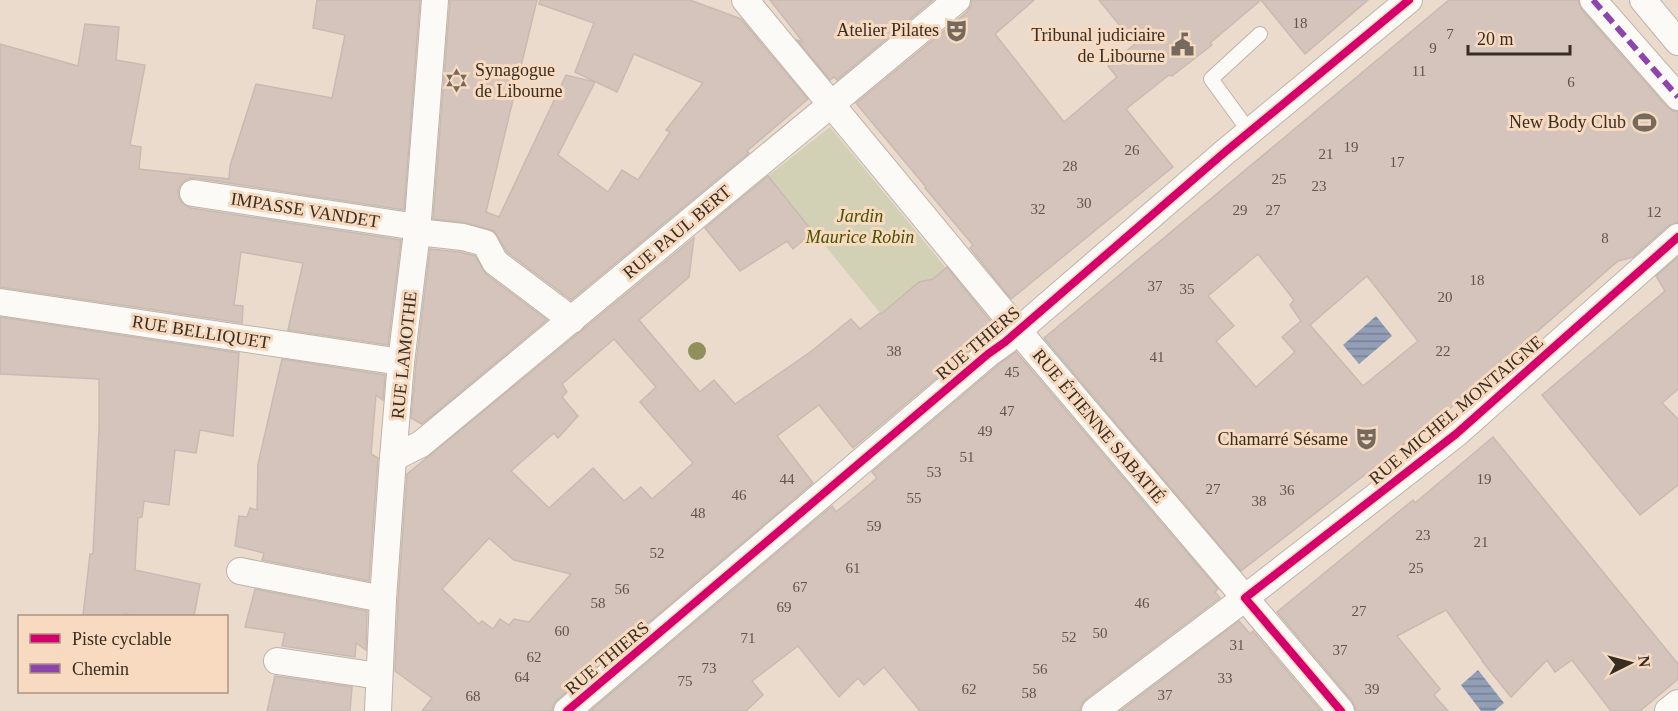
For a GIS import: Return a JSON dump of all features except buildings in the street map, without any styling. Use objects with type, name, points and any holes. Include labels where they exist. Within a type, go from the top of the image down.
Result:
[{"type":"street","name":"RUE LAMOTHE","points":[[378,711],[382,599],[393,458],[401,362],[417,230],[435,0]]},
{"type":"street","name":"RUE ÉTIENNE SABATIÉ","points":[[745,0],[1018,329],[1341,711]]},
{"type":"street","name":"RUE PAUL BERT","points":[[393,458],[422,444],[957,0]]},
{"type":"street","name":"RUE THIERS","points":[[567,711],[1005,342],[1249,131],[1409,0]]},
{"type":"street","points":[[1593,0],[1678,97]]},
{"type":"street","points":[[1643,0],[1678,42]]},
{"type":"street","name":"IMPASSE VANDET","points":[[193,193],[463,237],[485,243],[495,262],[572,320]]},
{"type":"street","name":"RUE MICHEL MONTAIGNE","points":[[1095,711],[1456,434],[1678,237]]},
{"type":"street","name":"RUE BELLIQUET","points":[[0,302],[401,362]]},
{"type":"street","points":[[240,571],[382,599]]},
{"type":"street","points":[[277,661],[379,676]]},
{"type":"street","points":[[1668,711],[1678,703]]},
{"type":"lane","points":[[1249,131],[1211,79],[1260,34]]},
{"type":"green space","name":"Jardin Maurice Robin","points":[[830,127],[946,268],[925,285],[923,281],[912,288],[885,319],[768,176]]},
{"type":"water","points":[[1376,316],[1392,336],[1359,364],[1343,345]]},
{"type":"water","points":[[1478,670],[1504,703],[1494,711],[1481,711],[1461,685]]},
{"type":"marked path","points":[[1593,0],[1678,97]]},
{"type":"cycle path","points":[[567,711],[1005,342],[1225,152],[1409,0]]},
{"type":"cycle path","points":[[1341,711],[1245,598],[1456,434],[1678,237]]},
{"type":"place","name":"Atelier Pilates","points":[[957,30]]},
{"type":"place","name":"Tribunal judiciaire de Libourne","points":[[1183,45]]},
{"type":"place","name":"Synagogue de Libourne","points":[[457,80]]},
{"type":"place","name":"New Body Club","points":[[1644,122]]},
{"type":"place","name":"Chamarré Sésame","points":[[1366,439]]}]
